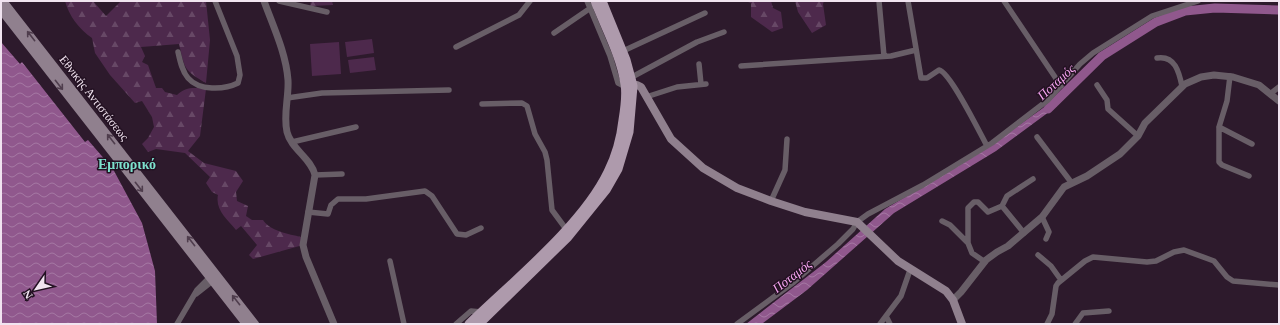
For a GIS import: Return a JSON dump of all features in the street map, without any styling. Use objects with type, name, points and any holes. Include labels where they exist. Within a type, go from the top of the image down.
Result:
[{"type":"main road","name":"Εθνικής Αντιστάσεως","points":[[3,1],[214,277],[246,324]]},
{"type":"main road","points":[[479,324],[568,237],[606,190],[618,169],[630,124],[630,85],[596,4]]},
{"type":"main road","name":"Εθνικής Αντιστάσεως","points":[[1,10],[214,277],[255,324]]},
{"type":"main road","points":[[630,85],[646,98],[671,140],[688,156],[712,174],[730,184],[771,201],[805,212],[860,224],[898,261],[910,270],[941,287],[953,300],[962,324]]},
{"type":"main road","points":[[469,324],[566,229],[596,193],[611,166],[623,123],[630,85]]},
{"type":"street","points":[[178,52],[186,75],[195,84],[213,88],[238,83],[240,75],[237,56],[215,1]]},
{"type":"street","points":[[264,1],[284,58],[288,80],[287,131],[292,142],[311,167],[315,176],[304,232],[304,251],[334,324]]},
{"type":"street","points":[[279,1],[327,12]]},
{"type":"street","points":[[456,46],[519,15],[530,1]]},
{"type":"street","points":[[587,1],[596,4]]},
{"type":"street","points":[[878,1],[884,56]]},
{"type":"street","points":[[908,1],[921,78],[927,78],[939,70],[943,71],[954,86],[987,146]]},
{"type":"street","points":[[1004,1],[1062,86]]},
{"type":"street","points":[[737,324],[794,282],[860,224],[868,214],[923,185],[987,146],[1048,100],[1080,64],[1093,53],[1129,29],[1152,16],[1198,1]]},
{"type":"street","points":[[554,33],[596,4]]},
{"type":"street","points":[[616,53],[705,13]]},
{"type":"street","points":[[630,85],[697,42],[724,32]]},
{"type":"street","points":[[741,66],[884,56],[916,50]]},
{"type":"street","points":[[1157,58],[1163,57],[1173,62],[1179,72],[1182,86]]},
{"type":"street","points":[[646,98],[677,87],[703,84],[698,64]]},
{"type":"street","points":[[953,300],[962,292],[985,262],[997,252],[1005,249],[1042,217],[1064,186],[1088,176],[1120,154],[1138,136],[1145,123],[1182,86],[1201,77],[1214,75],[1230,76],[1258,85],[1279,101]]},
{"type":"street","points":[[1230,76],[1227,101],[1219,127],[1220,163],[1249,176]]},
{"type":"street","points":[[1097,85],[1108,100],[1108,109],[1138,136]]},
{"type":"street","points":[[1270,94],[1279,87]]},
{"type":"street","points":[[287,98],[322,93],[449,90]]},
{"type":"street","points":[[482,104],[522,103],[527,106],[535,134],[545,152],[547,160],[552,210],[566,229]]},
{"type":"street","points":[[292,142],[356,127]]},
{"type":"street","points":[[1219,127],[1252,144]]},
{"type":"street","points":[[1037,137],[1071,182]]},
{"type":"street","points":[[771,201],[785,170],[787,139]]},
{"type":"street","points":[[315,176],[342,174]]},
{"type":"street","points":[[968,243],[969,205],[974,202],[978,202],[986,212],[989,213],[1002,206],[1007,196],[1033,179]]},
{"type":"street","points":[[308,212],[328,214],[331,205],[338,199],[366,199],[425,191],[432,196],[452,230],[457,234],[466,235],[481,228]]},
{"type":"street","points":[[1002,206],[1024,232]]},
{"type":"street","points":[[1042,217],[1049,232],[1046,240]]},
{"type":"street","points":[[942,221],[950,225],[968,243],[972,253],[985,262]]},
{"type":"street","points":[[1047,324],[1052,314],[1056,286],[1061,280],[1085,261],[1093,257],[1147,262],[1184,250],[1214,261],[1227,277],[1233,281],[1279,285]]},
{"type":"street","points":[[1038,255],[1051,266],[1061,280]]},
{"type":"street","points":[[390,261],[404,324]]},
{"type":"street","points":[[880,324],[901,296],[910,270]]},
{"type":"street","points":[[177,324],[196,294],[214,277]]},
{"type":"street","points":[[456,324],[471,311],[481,312]]},
{"type":"street","points":[[1075,324],[1084,314],[1109,311]]},
{"type":"street","points":[[886,316],[890,324]]},
{"type":"green space","points":[[65,1],[93,1],[106,16],[121,1],[206,1],[210,40],[206,83],[193,75],[186,68],[179,44],[141,47],[145,56],[142,62],[148,65],[156,88],[162,88],[165,92],[177,95],[183,90],[190,88],[206,89],[200,136],[188,151],[204,163],[236,171],[243,181],[236,192],[237,201],[248,206],[246,216],[252,220],[263,220],[270,227],[301,237],[303,245],[253,259],[249,255],[257,245],[241,226],[236,230],[222,214],[218,205],[218,195],[212,192],[206,183],[210,177],[185,153],[156,149],[148,152],[142,144],[148,138],[154,127],[152,117],[142,101],[135,103],[110,75],[95,53],[92,38],[75,22]]},
{"type":"green space","points":[[311,1],[332,1],[333,5],[310,6]]},
{"type":"green space","points":[[745,1],[771,1],[773,8],[781,12],[783,28],[772,32],[751,17],[751,3]]},
{"type":"green space","points":[[795,1],[824,1],[823,4],[826,25],[812,33],[798,12]]},
{"type":"green space","points":[[372,39],[374,53],[347,57],[345,42]]},
{"type":"green space","points":[[339,42],[341,74],[312,76],[310,44]]},
{"type":"green space","points":[[374,57],[376,70],[350,73],[348,60]]},
{"type":"water","points":[[1,42],[20,64],[22,62],[85,142],[88,140],[113,169],[142,223],[155,271],[157,324],[1,324]]},
{"type":"water","points":[[1056,102],[1057,106],[996,151],[894,213],[807,290],[763,323],[746,324],[826,262],[885,209],[987,148],[1050,103]]},
{"type":"waterway","name":"Ποταμός","points":[[1048,109],[1102,56],[1156,22],[1185,11],[1215,8],[1279,10]]},
{"type":"district","name":"Εμπορικό","points":[[127,164]]}]
